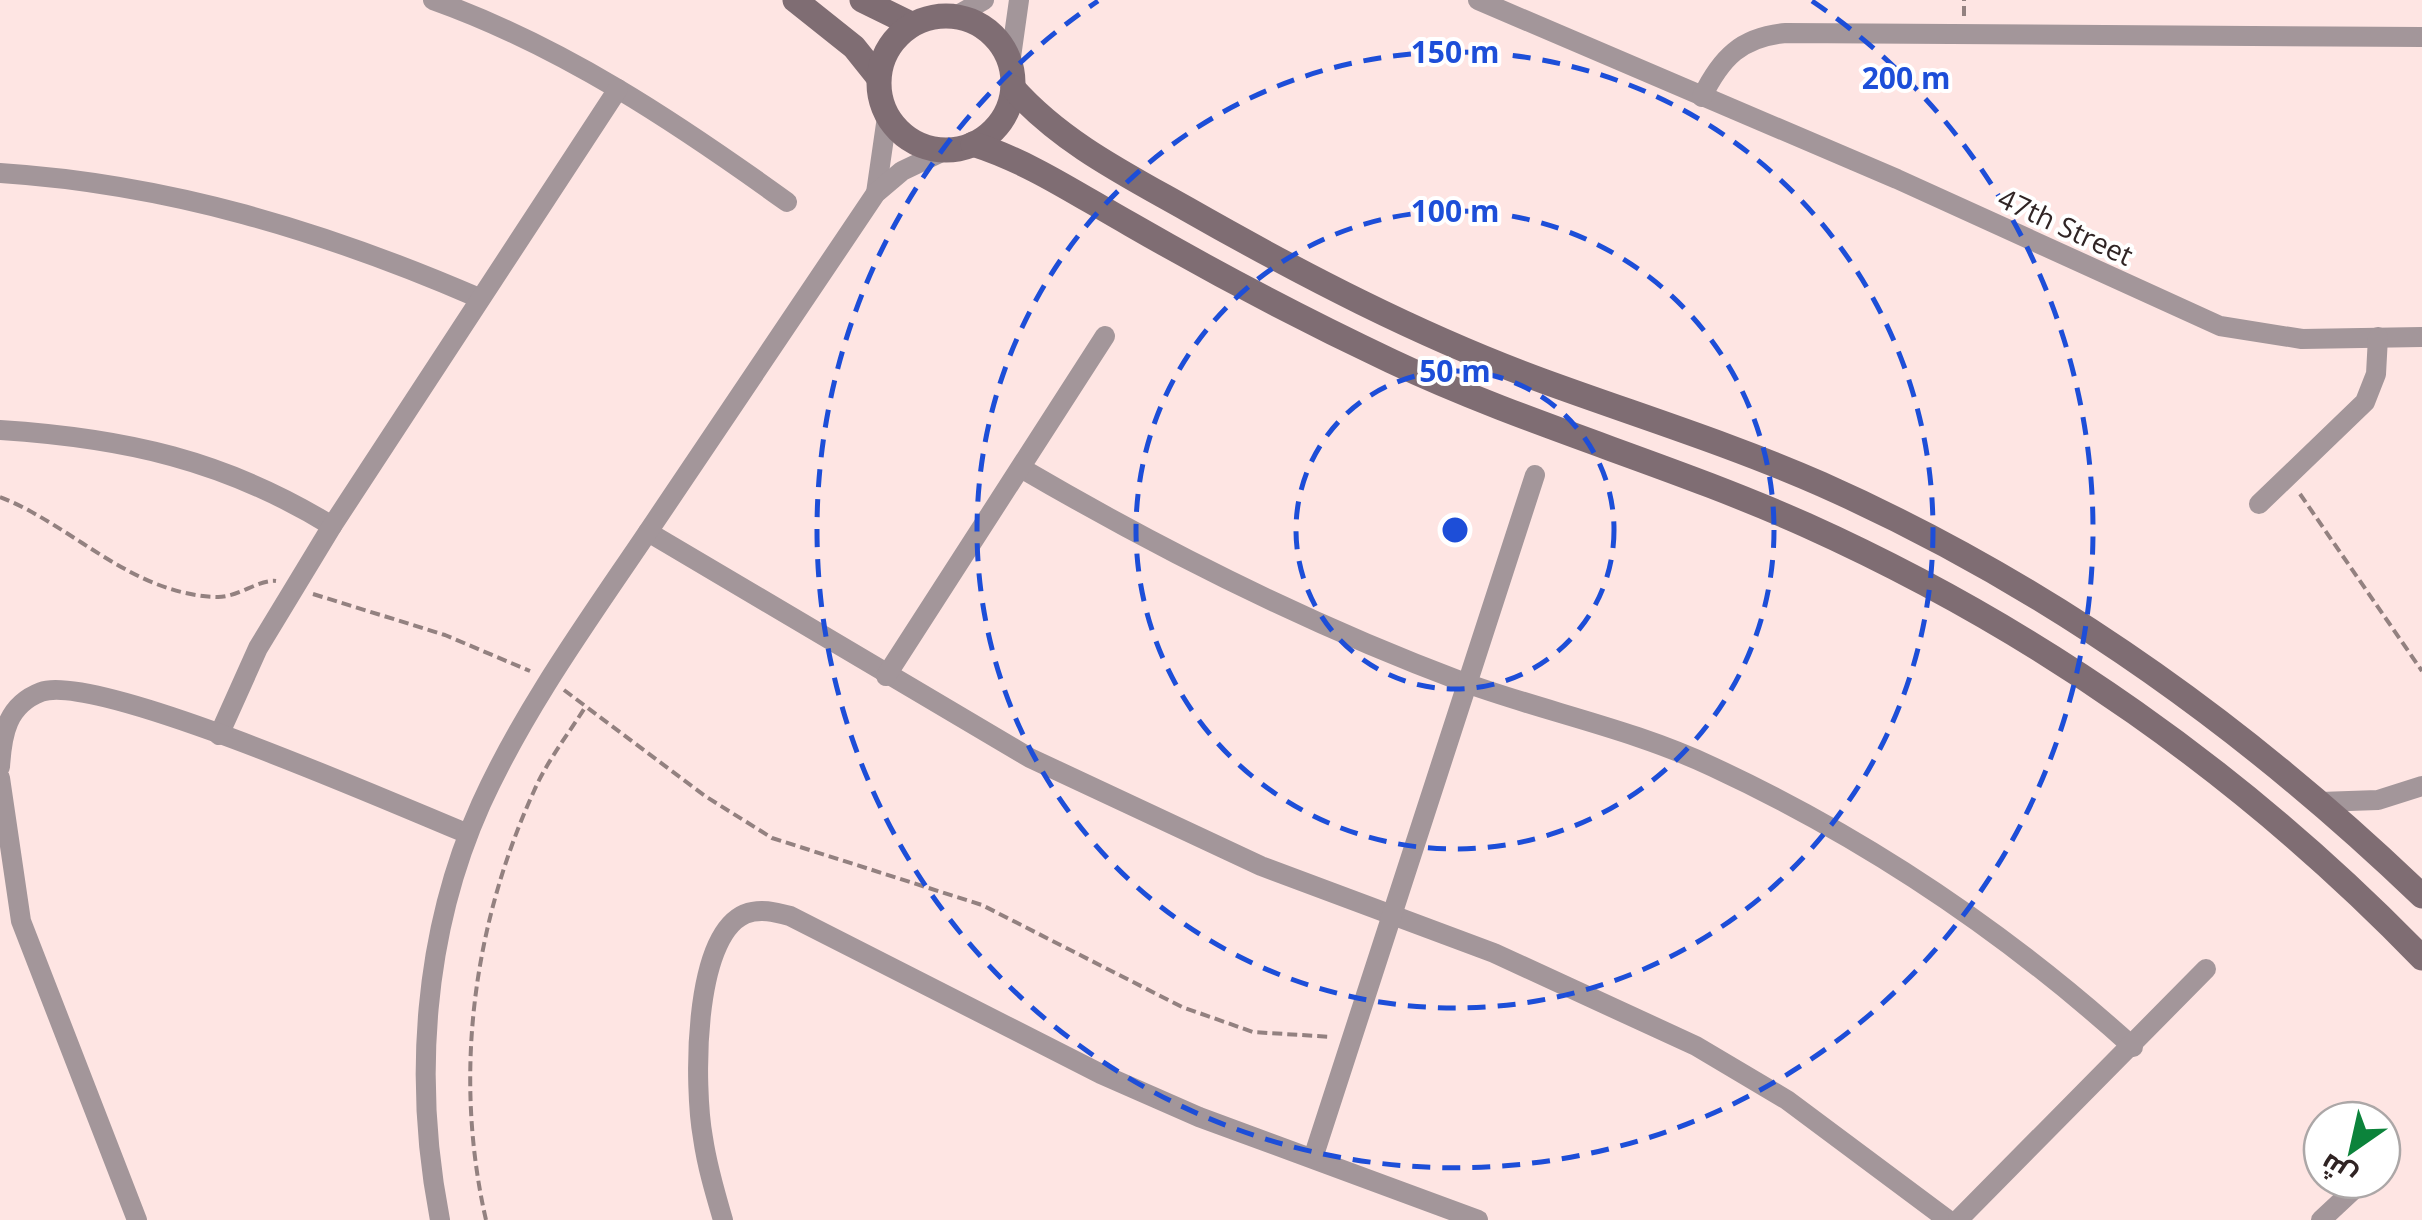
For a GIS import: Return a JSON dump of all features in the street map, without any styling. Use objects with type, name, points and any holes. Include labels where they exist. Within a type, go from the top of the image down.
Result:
[{"type":"street","points":[[433,0],[544,47],[618,89],[786,202]]},
{"type":"street","points":[[795,0],[854,47],[878,77],[887,117],[876,193]]},
{"type":"street","points":[[862,0],[911,24]]},
{"type":"street","points":[[878,77],[888,48],[911,24],[931,17],[956,16],[984,0]]},
{"type":"street","points":[[440,1220],[428,1137],[426,1039],[438,942],[468,834],[506,756],[551,680],[876,193],[902,170],[946,150],[973,144],[1001,122],[1012,76],[1019,0]]},
{"type":"street","name":"47th Street","points":[[1478,0],[1897,178],[2220,326],[2274,338],[2422,337]]},
{"type":"street","points":[[956,16],[995,37],[1012,76],[1044,120],[1079,146],[1218,226],[1371,305],[1540,380],[1654,418],[1820,484],[1954,550],[2144,666],[2320,802],[2422,896]]},
{"type":"street","points":[[1702,97],[1715,70],[1737,47],[1786,33],[2422,37]]},
{"type":"street","points":[[219,735],[258,648],[293,589],[618,89]]},
{"type":"street","points":[[887,117],[906,138],[946,150]]},
{"type":"street","points":[[973,144],[1038,170],[1269,301],[1438,384],[1801,523],[1979,613],[2118,700],[2220,775],[2327,866],[2422,958]]},
{"type":"street","points":[[0,173],[157,190],[244,211],[411,269],[479,298]]},
{"type":"street","points":[[886,676],[1106,336]]},
{"type":"street","points":[[2259,504],[2286,473],[2365,402],[2376,374],[2378,338]]},
{"type":"street","points":[[0,430],[129,444],[201,462],[276,491],[332,526]]},
{"type":"street","points":[[1020,468],[1252,593],[1466,683],[1588,720],[1710,766],[1825,824],[1936,890],[2036,962],[2133,1047]]},
{"type":"street","points":[[1314,1158],[1535,476]]},
{"type":"street","points":[[648,532],[1030,758],[1261,866],[1390,918],[1494,953],[1696,1046],[1787,1100],[1948,1220]]},
{"type":"street","points":[[0,766],[2,731],[19,705],[44,691],[74,689],[117,698],[219,735],[468,834]]},
{"type":"street","points":[[0,778],[10,923],[137,1220]]},
{"type":"street","points":[[2320,802],[2378,800],[2422,786]]},
{"type":"street","points":[[723,1220],[699,1107],[703,1005],[712,963],[729,926],[746,914],[767,910],[790,916],[1101,1074],[1199,1117],[1478,1220]]},
{"type":"street","points":[[1958,1220],[2206,969]]},
{"type":"street","points":[[2321,1220],[2342,1200]]},
{"type":"path","points":[[2286,473],[2422,672]]},
{"type":"path","points":[[0,497],[22,505],[121,569],[167,588],[218,596],[251,591],[271,578],[293,589],[445,635],[551,680],[705,796],[772,838],[982,905],[1182,1008],[1252,1032],[1352,1037]]},
{"type":"path","points":[[486,1220],[470,1083],[482,949],[499,881],[535,788],[586,706]]}]
